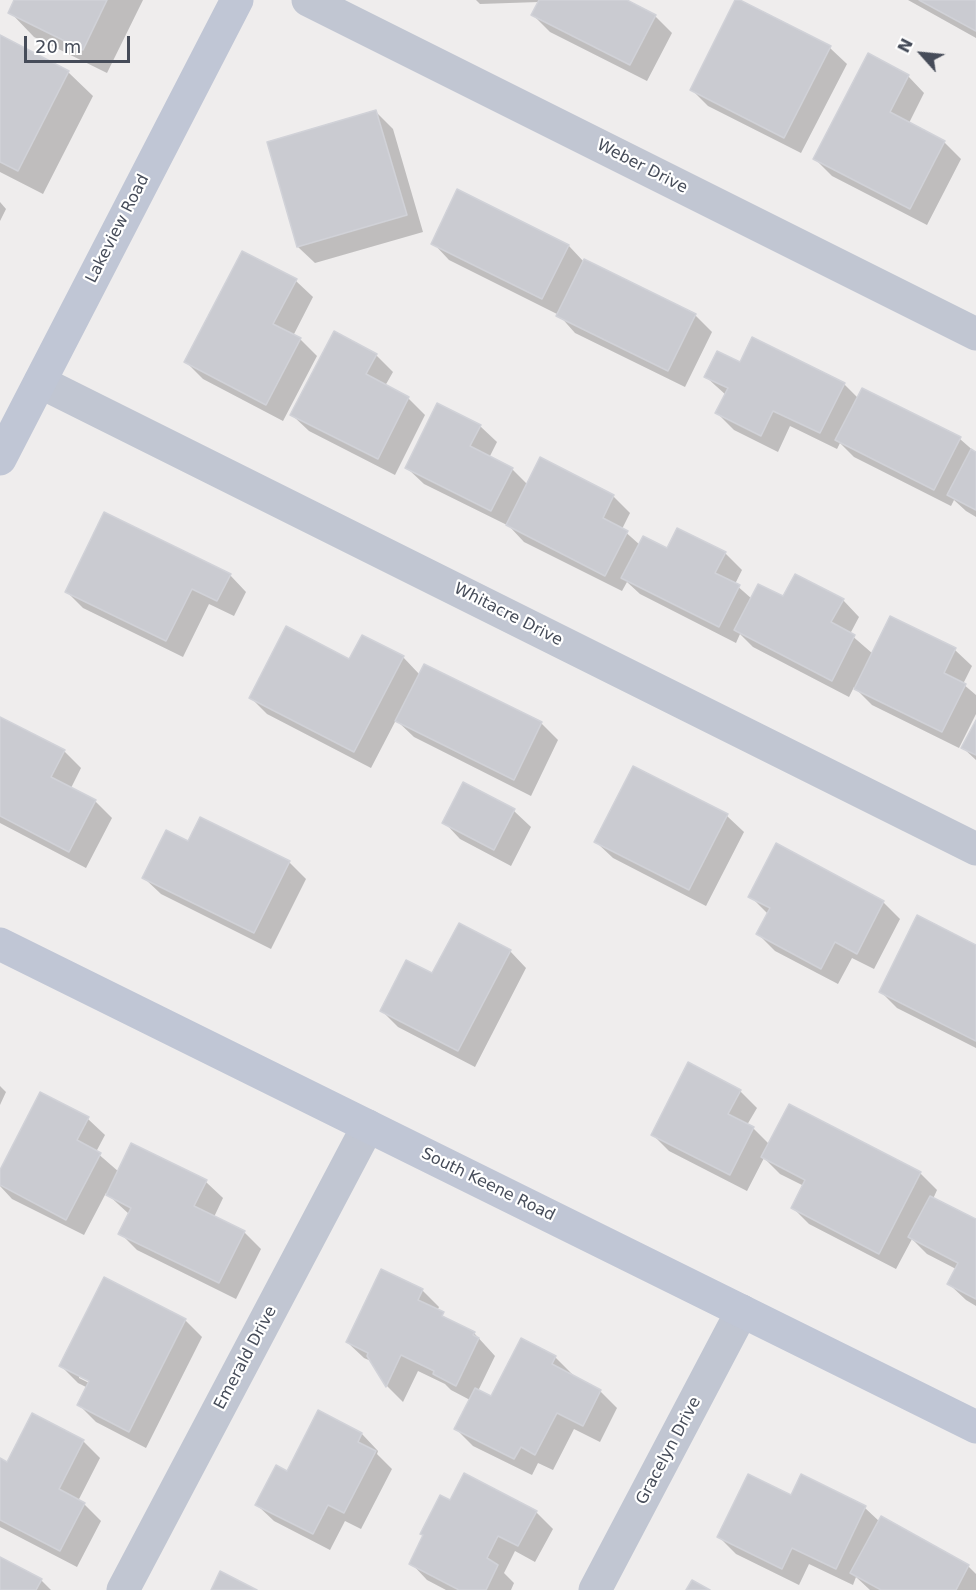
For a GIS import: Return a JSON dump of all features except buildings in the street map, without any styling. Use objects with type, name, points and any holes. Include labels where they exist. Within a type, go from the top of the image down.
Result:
[{"type":"main road","name":"Lakeview Road","points":[[0,459],[237,0]]},
{"type":"main road","name":"South Keene Road","points":[[0,944],[976,1427]]},
{"type":"street","name":"Weber Drive","points":[[308,0],[976,334]]},
{"type":"street","name":"Whitacre Drive","points":[[40,382],[976,849]]},
{"type":"street","name":"Emerald Drive","points":[[123,1590],[368,1126]]},
{"type":"street","name":"Gracelyn Drive","points":[[595,1590],[742,1311]]}]
